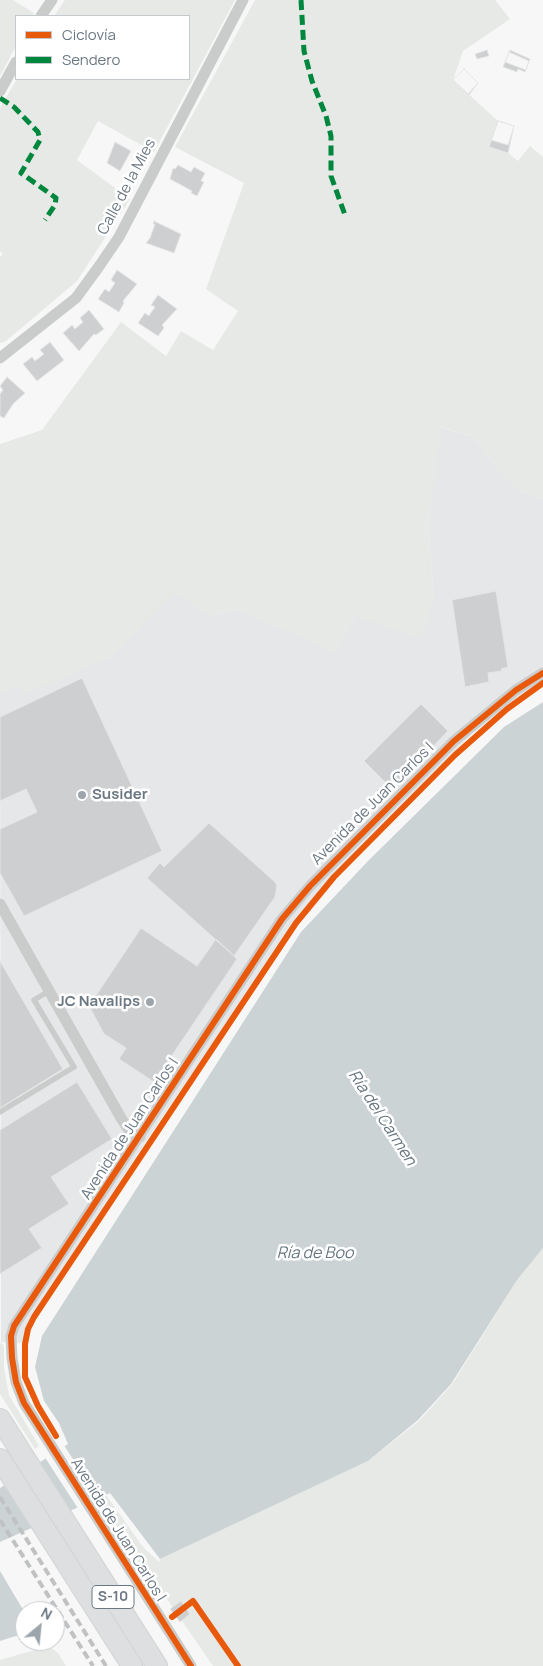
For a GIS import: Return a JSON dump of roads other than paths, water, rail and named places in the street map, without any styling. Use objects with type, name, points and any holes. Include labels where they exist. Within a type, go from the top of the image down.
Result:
[{"type":"highway","name":"S-10","points":[[0,1419],[157,1666]]},
{"type":"highway","name":"S-10","points":[[2,1463],[132,1666]]},
{"type":"street","points":[[42,15],[52,0]]},
{"type":"street","name":"Calle de la Mies","points":[[0,358],[76,298],[100,265],[119,237],[243,0]]},
{"type":"street","points":[[0,91],[15,64]]},
{"type":"street","name":"Avenida de Juan Carlos I","points":[[191,1666],[91,1512],[24,1403],[16,1382],[11,1346],[14,1326],[273,933],[310,886],[477,720],[516,690],[543,673]]},
{"type":"street","points":[[0,904],[121,1118],[129,1130],[140,1137]]},
{"type":"lane","points":[[0,1112],[74,1067],[34,1000],[48,991]]},
{"type":"water","name":"Ría de Boo","points":[[543,702],[543,1248],[517,1280],[451,1384],[418,1420],[368,1461],[160,1559],[110,1493],[0,1542],[0,1488],[68,1444],[59,1423],[44,1401],[35,1367],[42,1336],[301,932],[368,861],[504,727]]},
{"type":"water","points":[[0,1571],[18,1601],[15,1601],[15,1636],[0,1641]]},
{"type":"railway","points":[[0,1497],[106,1666]]},
{"type":"railway","points":[[0,1520],[93,1666]]},
{"type":"place","name":"Susider","points":[[82,795]]},
{"type":"place","name":"JC Navalips","points":[[150,1002]]},
{"type":"water label","name":"Ría del Carmen","points":[[382,1118]]}]
